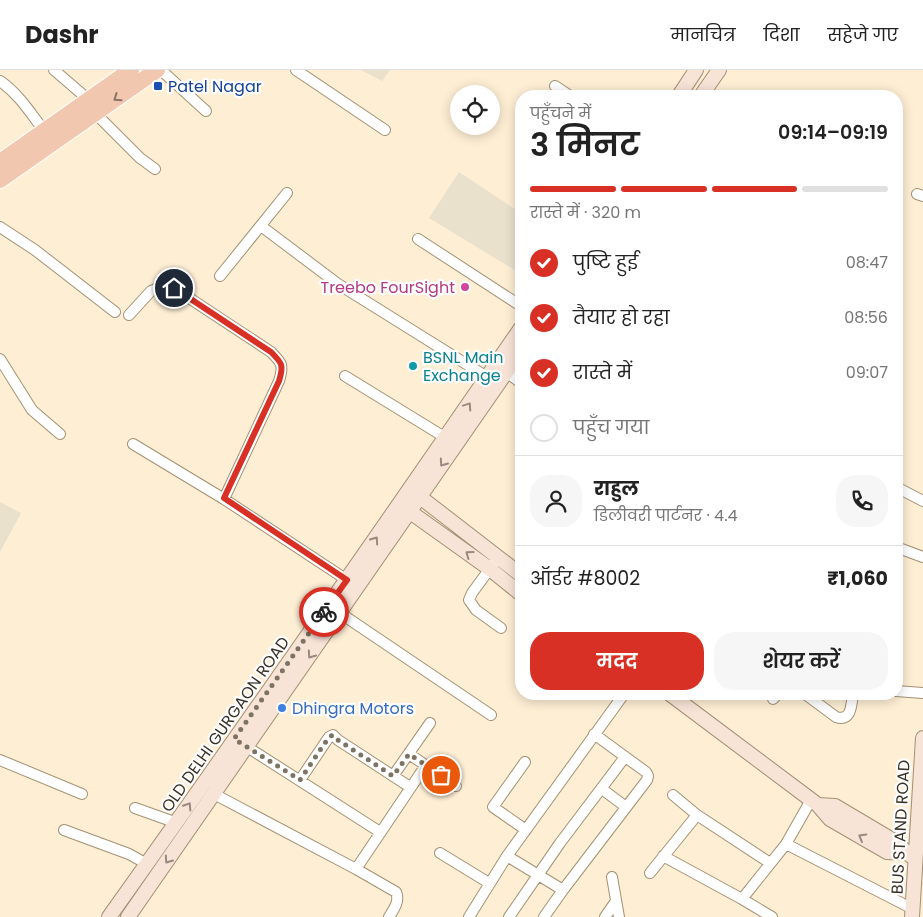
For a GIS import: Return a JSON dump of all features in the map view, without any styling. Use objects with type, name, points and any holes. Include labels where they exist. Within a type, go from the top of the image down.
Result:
[{"type":"main road","points":[[0,180],[134,74],[157,70]]},
{"type":"main road","points":[[683,90],[696,70]]},
{"type":"main road","points":[[705,90],[719,70]]},
{"type":"main road","points":[[0,162],[45,132],[92,107]]},
{"type":"main road","name":"OLD DELHI GURGAON ROAD","points":[[128,917],[420,497],[501,368],[515,340]]},
{"type":"main road","name":"OLD DELHI GURGAON ROAD","points":[[109,917],[177,823],[488,377],[515,356]]},
{"type":"main road","points":[[420,497],[515,570]]},
{"type":"main road","points":[[410,511],[515,589]]},
{"type":"main road","points":[[678,700],[815,802],[830,819],[887,852],[915,859]]},
{"type":"main road","name":"BUS STAND ROAD","points":[[913,913],[923,738]]},
{"type":"street","points":[[54,70],[140,158],[155,169]]},
{"type":"street","points":[[160,70],[206,111]]},
{"type":"street","points":[[296,70],[385,130]]},
{"type":"street","points":[[0,81],[21,100],[45,132]]},
{"type":"street","points":[[555,86],[561,90]]},
{"type":"street","points":[[220,276],[287,193]]},
{"type":"street","points":[[261,226],[338,284],[488,377]]},
{"type":"street","points":[[0,227],[36,250],[115,312]]},
{"type":"street","points":[[418,239],[515,302]]},
{"type":"street","points":[[129,315],[150,291],[163,286],[174,288],[271,352],[281,363],[282,371],[279,381],[224,498]]},
{"type":"street","points":[[0,359],[32,410],[60,434]]},
{"type":"street","points":[[501,368],[515,378]]},
{"type":"street","points":[[345,376],[446,438]]},
{"type":"street","points":[[133,444],[224,498],[347,580]]},
{"type":"street","points":[[903,491],[923,501]]},
{"type":"street","points":[[903,550],[923,557]]},
{"type":"street","points":[[498,556],[469,600],[476,610],[501,628]]},
{"type":"street","points":[[340,613],[491,715]]},
{"type":"street","points":[[903,691],[923,693]]},
{"type":"street","points":[[468,917],[507,856],[620,700]]},
{"type":"street","points":[[813,700],[836,717],[842,719],[846,718],[851,711],[852,700]]},
{"type":"street","points":[[393,776],[430,723]]},
{"type":"street","points":[[544,917],[647,780],[646,772],[594,734]]},
{"type":"street","points":[[300,780],[329,737],[333,735],[410,787]]},
{"type":"street","points":[[234,739],[380,832]]},
{"type":"street","points":[[409,754],[456,786]]},
{"type":"street","points":[[509,917],[538,873],[625,757]]},
{"type":"street","points":[[0,760],[82,794]]},
{"type":"street","points":[[525,762],[494,807],[526,830]]},
{"type":"street","points":[[356,869],[426,765]]},
{"type":"street","points":[[602,789],[626,807]]},
{"type":"street","points":[[214,794],[396,892],[397,902],[389,917]]},
{"type":"street","points":[[673,795],[697,815],[770,863]]},
{"type":"street","points":[[742,898],[786,844],[815,802]]},
{"type":"street","points":[[136,808],[177,823]]},
{"type":"street","points":[[650,873],[697,815]]},
{"type":"street","points":[[64,830],[129,854],[147,864]]},
{"type":"street","points":[[786,844],[913,913]]},
{"type":"street","points":[[440,853],[489,883]]},
{"type":"street","points":[[507,856],[538,873],[563,890]]},
{"type":"street","points":[[663,856],[742,898],[772,917]]},
{"type":"street","points":[[612,877],[619,917]]},
{"type":"street","points":[[605,917],[616,901]]},
{"type":"shaded area","points":[[361,70],[390,70],[382,81]]},
{"type":"shaded area","points":[[459,172],[515,209],[515,270],[429,218]]},
{"type":"shaded area","points":[[0,502],[21,513],[0,552]]},
{"type":"way so far","points":[[324,612],[234,739],[300,780],[329,737],[333,735],[393,776],[409,754],[441,775]]},
{"type":"place","name":"Patel Nagar","points":[[158,86]]},
{"type":"place","name":"Treebo FourSight","points":[[465,287]]},
{"type":"place","name":"BSNL Main Exchange","points":[[413,366]]},
{"type":"place","name":"Dhingra Motors","points":[[282,708]]},
{"type":"route","points":[[174,288],[271,352],[281,363],[282,371],[279,381],[224,498],[347,580],[324,612]]}]
